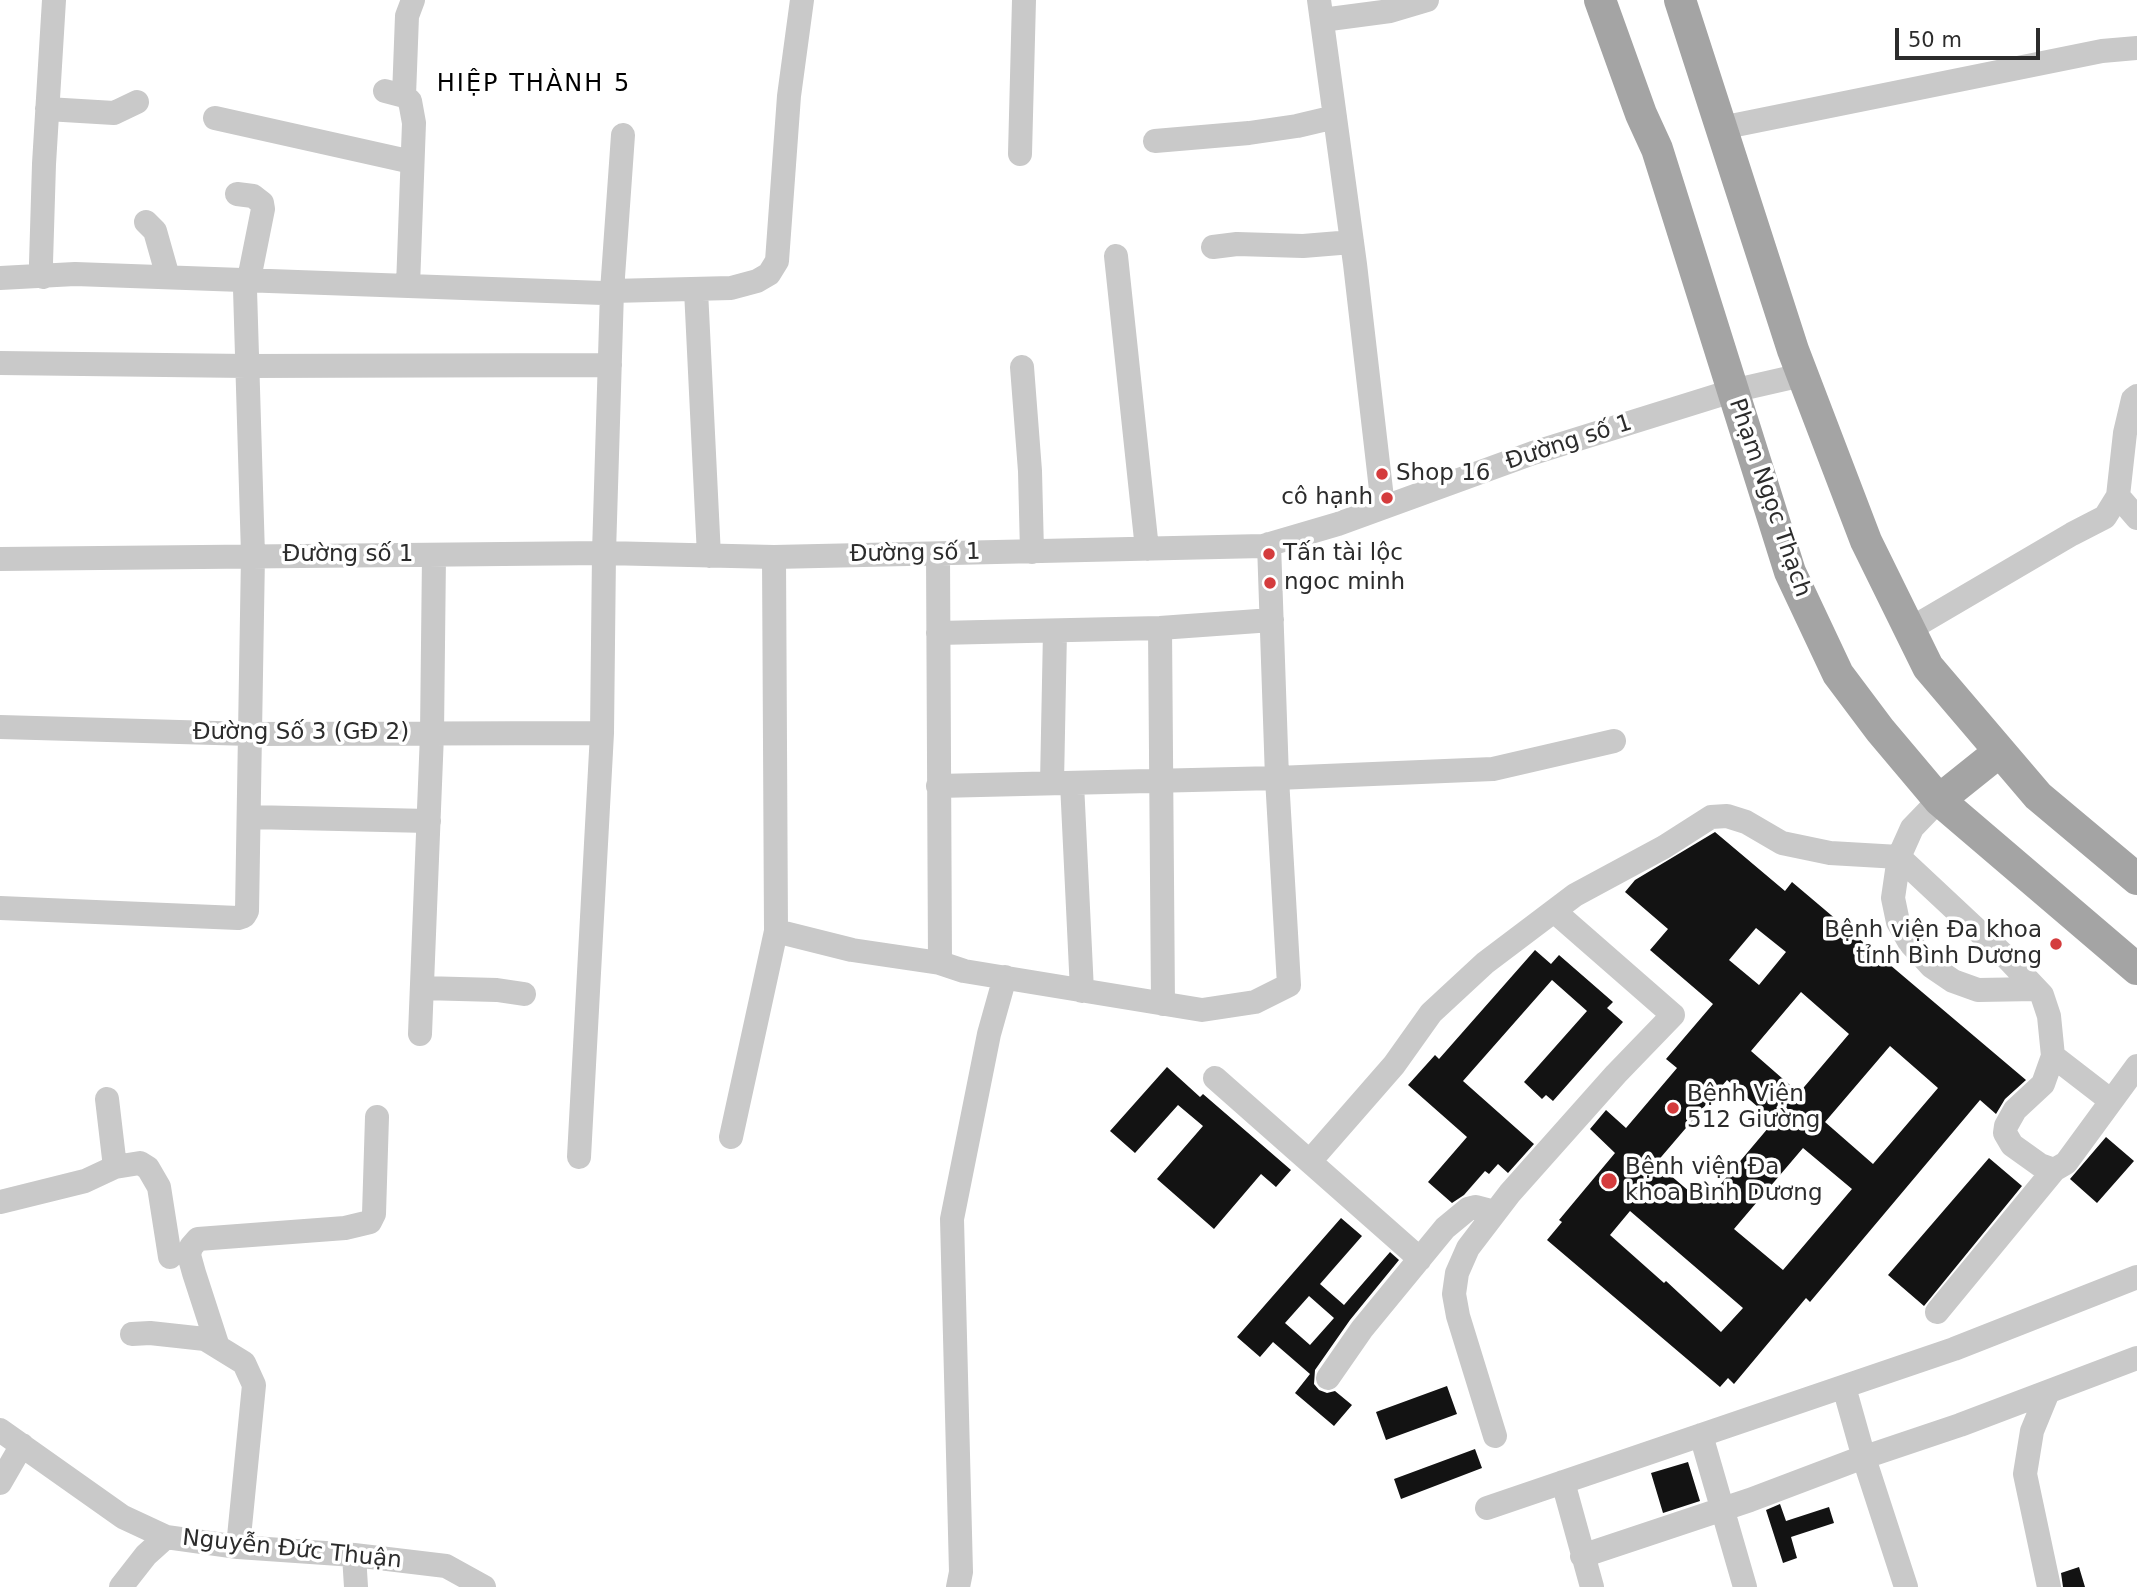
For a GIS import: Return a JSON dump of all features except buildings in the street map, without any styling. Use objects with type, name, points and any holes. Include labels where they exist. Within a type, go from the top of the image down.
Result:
[{"type":"main road","name":"Phạm Ngọc Thạch","points":[[1600,0],[1641,114],[1657,149],[1790,572],[1838,674],[1880,730],[1939,800],[2137,969]]},
{"type":"main road","points":[[1680,0],[1802,375],[1866,541],[1928,667],[2038,796],[2137,880]]},
{"type":"main road","points":[[1939,800],[2000,752]]},
{"type":"street","points":[[43,277],[41,263],[47,109],[54,0]]},
{"type":"street","points":[[408,286],[414,123],[410,101],[395,94],[413,0]]},
{"type":"street","points":[[0,278],[75,274],[603,293],[732,288],[757,281],[769,274],[777,261],[789,96],[802,0]]},
{"type":"street","points":[[1020,154],[1024,0]]},
{"type":"street","points":[[1383,507],[1352,242],[1320,10],[1390,11],[1427,0]]},
{"type":"street","points":[[1721,128],[2102,51],[2137,48]]},
{"type":"street","points":[[47,109],[114,113],[137,102]]},
{"type":"street","points":[[1155,141],[1285,128],[1335,117]]},
{"type":"street","points":[[215,118],[412,162]]},
{"type":"street","points":[[579,1157],[602,733],[612,291],[623,135]]},
{"type":"street","points":[[0,908],[239,918],[247,911],[253,555],[245,289],[263,209],[262,203],[253,196],[237,194]]},
{"type":"street","points":[[146,222],[155,232],[168,277]]},
{"type":"street","points":[[1213,247],[1237,244],[1303,247],[1352,242]]},
{"type":"street","points":[[1116,256],[1147,549]]},
{"type":"street","points":[[696,290],[709,556]]},
{"type":"street","points":[[0,363],[247,366],[610,365]]},
{"type":"street","points":[[1022,367],[1030,471],[1032,552]]},
{"type":"street","name":"Đường số 1","points":[[0,559],[604,553],[774,557],[1269,544],[1338,524],[1533,453],[1732,391],[1802,375]]},
{"type":"street","points":[[1910,629],[2071,534],[2105,517],[2118,496],[2125,433],[2133,400],[2137,396]]},
{"type":"street","points":[[2118,496],[2137,518]]},
{"type":"street","points":[[776,931],[852,950],[940,963],[964,971],[1202,1010],[1255,1002],[1290,985],[1276,778],[1269,544]]},
{"type":"street","points":[[938,554],[940,963]]},
{"type":"street","points":[[421,1034],[432,734],[434,555]]},
{"type":"street","points":[[731,1137],[776,931],[774,557]]},
{"type":"street","points":[[938,633],[1160,628],[1272,621]]},
{"type":"street","points":[[1160,628],[1163,1004]]},
{"type":"street","points":[[1055,631],[1062,783],[1082,991]]},
{"type":"street","name":"Đường Số 3 (GĐ 2)","points":[[0,727],[251,734],[602,733]]},
{"type":"street","points":[[938,786],[1276,778],[1493,769],[1615,741]]},
{"type":"street","points":[[1939,800],[1912,828],[1899,857],[1893,898],[1898,922],[1910,943],[1931,966],[1954,981],[1979,990],[2036,989]]},
{"type":"street","points":[[1311,1160],[1394,1065],[1431,1013],[1485,963],[1575,895],[1664,847],[1711,817],[1727,816],[1746,822],[1783,843],[1830,853],[1899,857],[2007,958],[2042,995],[2049,1016],[2053,1056],[2043,1084],[2015,1110],[2005,1133],[2012,1145],[2021,1152],[2040,1165],[2054,1170]]},
{"type":"street","points":[[249,817],[429,821]]},
{"type":"street","points":[[1495,1436],[1458,1315],[1454,1294],[1457,1273],[1468,1248],[1495,1212],[1616,1074],[1674,1015],[1554,911]]},
{"type":"street","points":[[958,1587],[960,1544],[952,1219],[989,1034],[1005,977]]},
{"type":"street","points":[[422,988],[497,990],[524,994]]},
{"type":"street","points":[[2053,1056],[2110,1100]]},
{"type":"street","points":[[1937,1312],[2054,1170],[2066,1163],[2137,1066]]},
{"type":"street","points":[[1215,1078],[1420,1259]]},
{"type":"street","points":[[107,1099],[115,1167]]},
{"type":"street","points":[[218,1347],[189,1255],[191,1247],[198,1239],[345,1228],[370,1222],[374,1214],[377,1117]]},
{"type":"street","points":[[0,1202],[85,1181],[115,1167],[140,1163],[148,1168],[159,1187],[170,1258]]},
{"type":"street","points":[[1328,1378],[1362,1329],[1445,1228],[1468,1209],[1476,1207],[1495,1212]]},
{"type":"street","points":[[1487,1508],[1955,1349],[2137,1277]]},
{"type":"street","points":[[132,1334],[150,1333],[205,1339],[244,1363],[254,1385],[237,1547]]},
{"type":"street","points":[[1582,1556],[1864,1458],[2137,1358]]},
{"type":"street","points":[[1844,1387],[1906,1587]]},
{"type":"street","points":[[2048,1392],[2032,1431],[2025,1474],[2049,1587]]},
{"type":"street","name":"Nguyễn Đức Thuận","points":[[0,1430],[123,1517],[166,1537],[237,1547],[354,1555],[446,1566],[484,1587]]},
{"type":"street","points":[[1701,1435],[1745,1587]]},
{"type":"street","points":[[0,1483],[22,1445]]},
{"type":"street","points":[[1563,1482],[1592,1587]]},
{"type":"street","points":[[121,1587],[146,1555],[166,1537]]},
{"type":"street","points":[[354,1555],[356,1587]]},
{"type":"place","name":"Shop 16","points":[[1382,474]]},
{"type":"place","name":"cô hạnh","points":[[1387,498]]},
{"type":"place","name":"Tấn tài lộc","points":[[1269,554]]},
{"type":"place","name":"ngoc minh","points":[[1270,583]]},
{"type":"place","name":"Bệnh viện Đa khoa tỉnh Bình Dương","points":[[2056,944]]},
{"type":"place","name":"Bệnh Viện 512 Giường","points":[[1673,1108]]},
{"type":"place","name":"Bệnh viện Đa khoa Bình Dương","points":[[1609,1181]]},
{"type":"district","name":"HIỆP THÀNH 5","points":[[534,85]]}]
